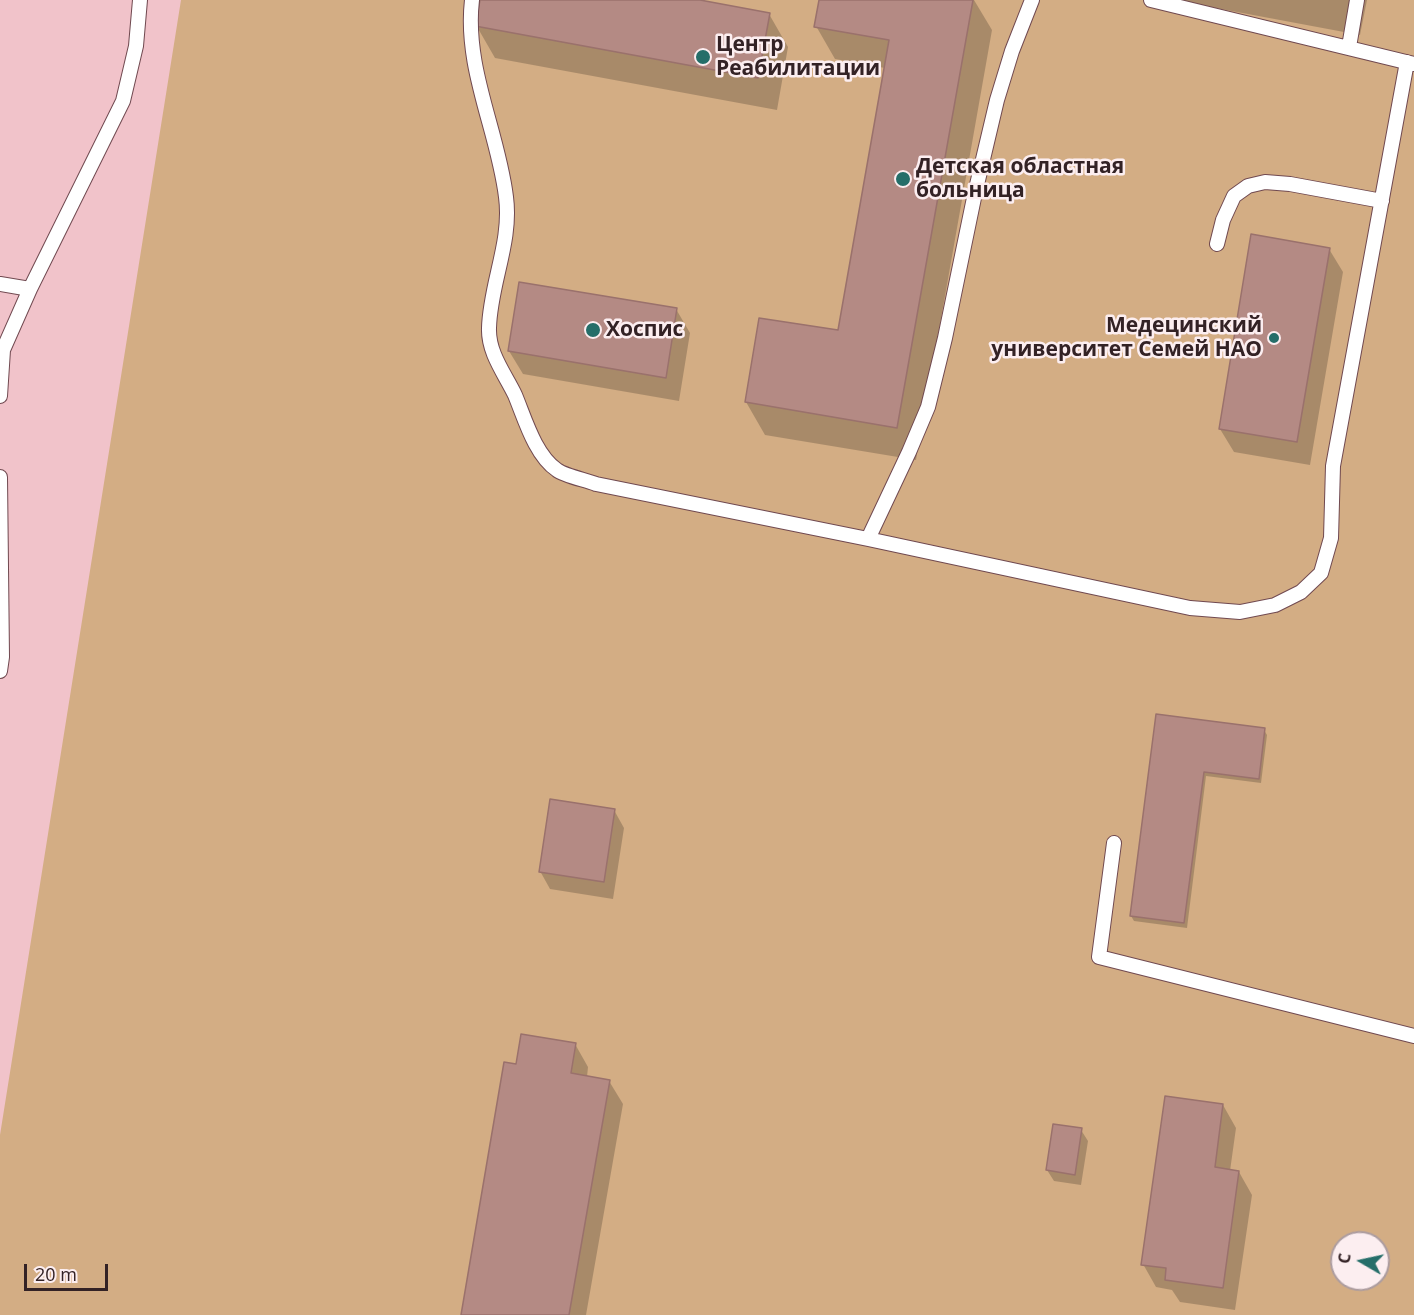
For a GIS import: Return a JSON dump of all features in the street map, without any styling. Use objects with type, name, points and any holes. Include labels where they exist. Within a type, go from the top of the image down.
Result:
[{"type":"lane","points":[[0,396],[3,350],[30,289],[123,101],[136,46],[140,0]]},
{"type":"lane","points":[[472,0],[470,20],[476,72],[500,162],[507,199],[506,231],[490,316],[491,346],[541,453],[558,470],[596,484],[1190,608],[1240,612],[1275,605],[1301,592],[1321,573],[1331,538],[1333,466],[1382,201],[1411,63],[1151,0]]},
{"type":"lane","points":[[868,539],[928,407],[996,100],[1032,0]]},
{"type":"lane","points":[[1349,48],[1357,0]]},
{"type":"lane","points":[[1217,244],[1223,220],[1234,196],[1248,186],[1265,182],[1290,184],[1382,201]]},
{"type":"lane","points":[[0,284],[30,289]]},
{"type":"lane","points":[[0,477],[2,645],[0,670]]},
{"type":"lane","points":[[1114,843],[1099,957],[1414,1036]]},
{"type":"shaded area","points":[[181,0],[1414,0],[1414,1315],[0,1315],[0,1135]]},
{"type":"building","name":"Центр Реабилитации","points":[[480,0],[700,0],[770,13],[758,78],[475,26]]},
{"type":"building","name":"Детская областная больница","points":[[819,0],[973,0],[897,428],[745,402],[759,318],[838,330],[889,40],[814,27]]},
{"type":"building","name":"Медецинский университет Семей НАО","points":[[1251,234],[1330,248],[1297,442],[1219,429]]},
{"type":"building","name":"Хоспис","points":[[519,282],[677,308],[666,378],[508,351]]},
{"type":"building","points":[[1156,714],[1265,728],[1259,779],[1204,772],[1184,923],[1130,916]]},
{"type":"building","points":[[550,799],[615,809],[604,882],[539,872]]},
{"type":"building","points":[[521,1034],[576,1043],[571,1073],[610,1080],[569,1315],[461,1315],[504,1062],[516,1064]]},
{"type":"building","points":[[1165,1096],[1223,1104],[1215,1167],[1239,1171],[1223,1288],[1165,1280],[1166,1268],[1141,1265]]},
{"type":"building","points":[[1053,1124],[1082,1128],[1075,1175],[1046,1170]]},
{"type":"place","name":"Центр Реабилитации","points":[[703,57]]},
{"type":"place","name":"Детская областная больница","points":[[903,179]]},
{"type":"place","name":"Хоспис","points":[[593,330]]},
{"type":"place","name":"Медецинский университет Семей НАО","points":[[1274,338]]}]
